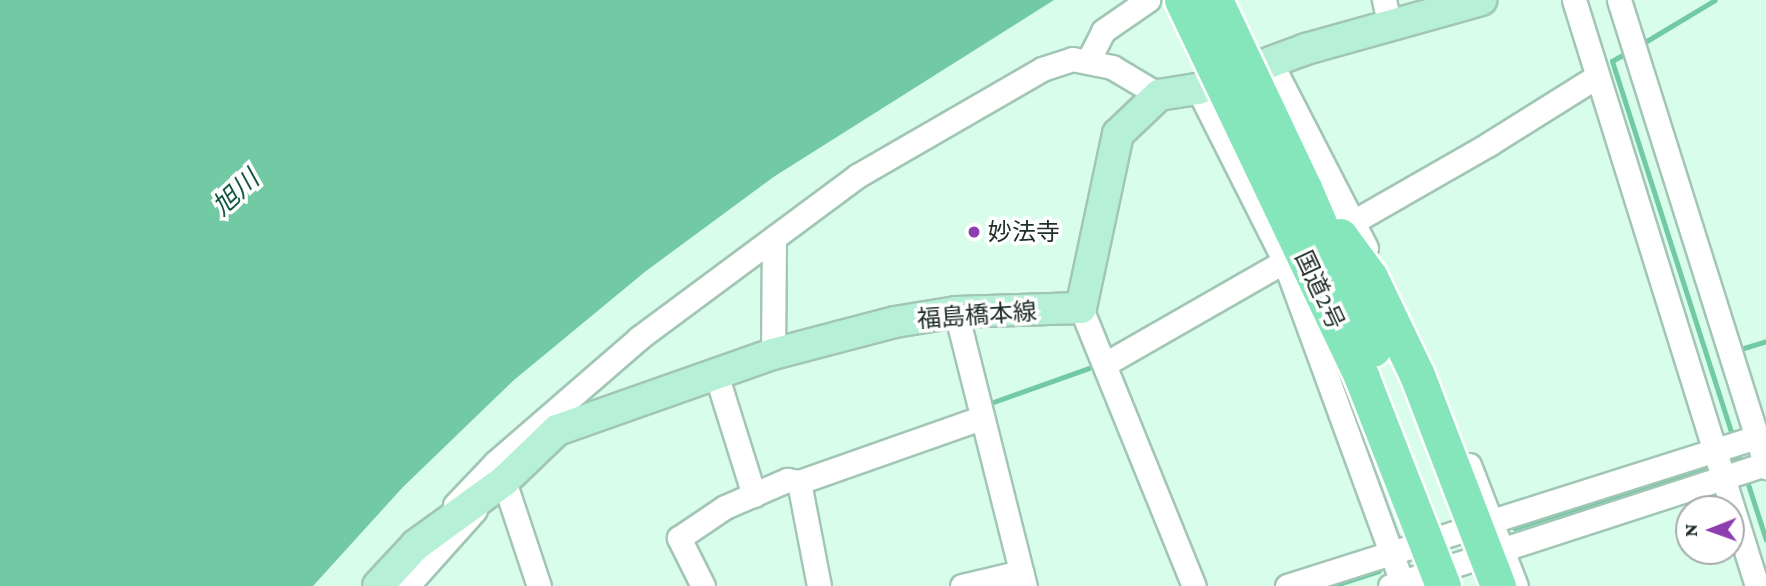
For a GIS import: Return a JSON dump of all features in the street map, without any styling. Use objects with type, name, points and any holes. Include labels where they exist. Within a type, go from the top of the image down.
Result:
[{"type":"highway","name":"国道2号","points":[[1182,0],[1294,257],[1362,378],[1443,586]]},
{"type":"highway","name":"国道2号","points":[[1216,0],[1304,188],[1422,463],[1468,586]]},
{"type":"highway","points":[[1304,188],[1370,277],[1386,308],[1433,413],[1498,586]]},
{"type":"highway","points":[[1294,257],[1325,334],[1404,585]]},
{"type":"main road","points":[[1080,308],[1118,134],[1159,95],[1198,89],[1387,13],[1481,0]]},
{"type":"main road","name":"福島橋本線","points":[[378,586],[416,545],[495,488],[557,430],[773,354],[895,322],[956,312],[1080,308]]},
{"type":"street","points":[[1089,59],[1103,31],[1148,0]]},
{"type":"street","points":[[1574,0],[1595,73],[1741,458]]},
{"type":"street","points":[[1619,0],[1730,351],[1757,586]]},
{"type":"street","points":[[416,545],[496,462],[639,338],[858,176],[1042,69],[1072,59],[1089,59],[1112,67],[1159,95]]},
{"type":"street","points":[[1270,61],[1351,224],[1407,317],[1493,520],[1516,586]]},
{"type":"street","points":[[1105,365],[1351,224],[1595,73]]},
{"type":"street","points":[[1198,89],[1294,257],[1404,585],[1503,550],[1741,458]]},
{"type":"street","points":[[773,354],[774,238]]},
{"type":"street","points":[[1080,308],[1194,586]]},
{"type":"street","points":[[956,312],[1023,579],[962,586]]},
{"type":"street","points":[[557,430],[610,384],[639,338]]},
{"type":"street","points":[[716,374],[752,491]]},
{"type":"street","points":[[703,586],[679,538],[752,491],[787,480],[799,482],[980,412]]},
{"type":"street","points":[[1287,586],[1493,520],[1741,458]]},
{"type":"street","points":[[799,482],[819,586]]},
{"type":"street","points":[[407,586],[495,488],[539,586]]},
{"type":"water","name":"旭川","points":[[0,0],[1054,0],[775,176],[646,271],[514,380],[403,487],[313,586],[0,586]]},
{"type":"waterway","points":[[1640,45],[1715,0]]},
{"type":"waterway","points":[[1628,52],[1612,61],[1733,437]]},
{"type":"waterway","points":[[1734,351],[1766,341]]},
{"type":"waterway","points":[[985,405],[1089,368]]},
{"type":"waterway","points":[[1724,462],[1739,457],[1742,465]]},
{"type":"waterway","points":[[1514,528],[1714,465]]},
{"type":"waterway","points":[[1746,478],[1766,540]]},
{"type":"waterway","points":[[1332,586],[1379,571]]},
{"type":"place","name":"妙法寺","points":[[974,232]]}]
